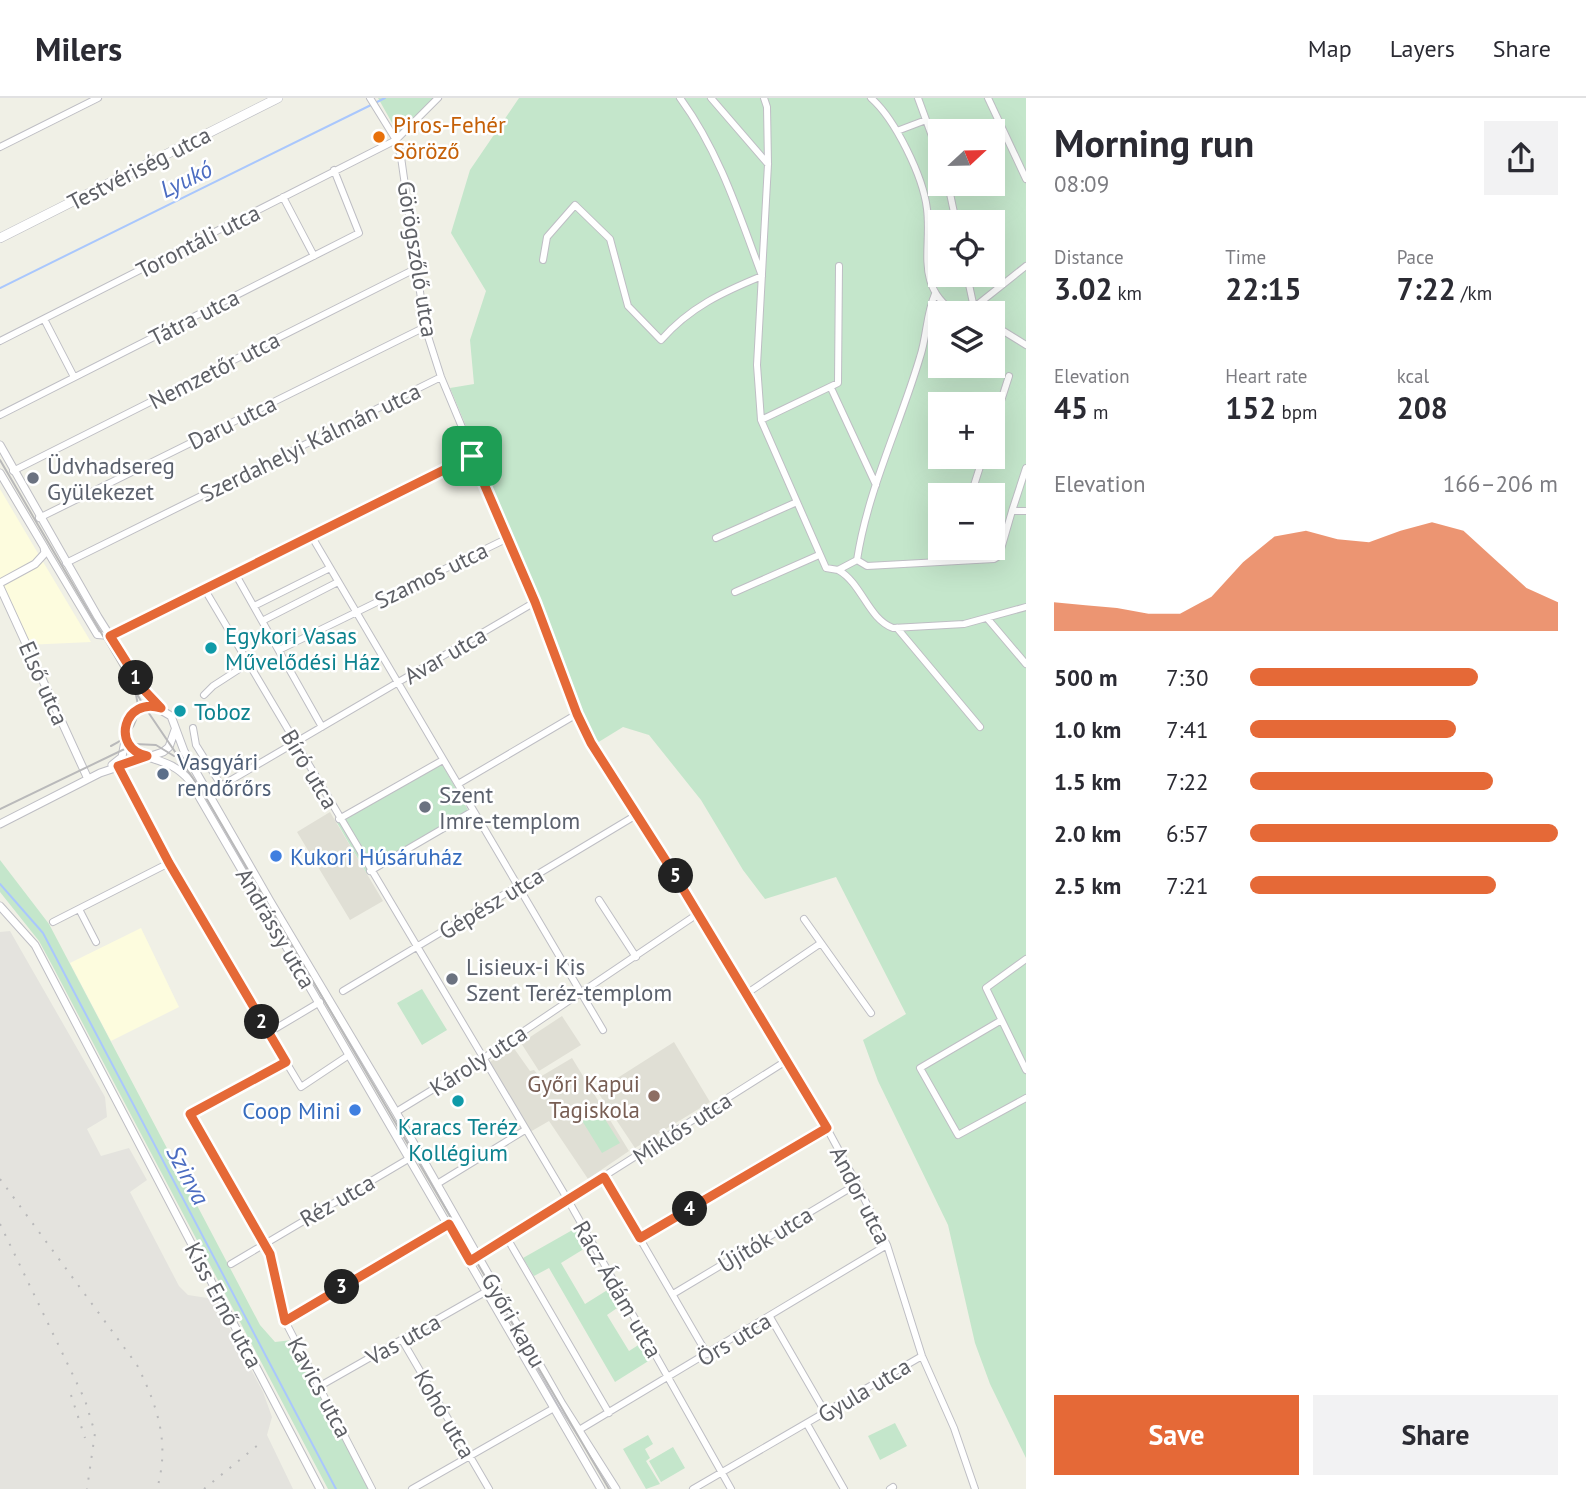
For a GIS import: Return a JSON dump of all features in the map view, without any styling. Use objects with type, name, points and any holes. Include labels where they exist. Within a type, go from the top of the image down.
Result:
[{"type":"main road","name":"Testvériség utca","points":[[0,238],[278,98]]},
{"type":"street","points":[[0,147],[99,98]]},
{"type":"street","points":[[396,141],[438,98]]},
{"type":"street","points":[[680,98],[695,118],[729,187],[762,276]]},
{"type":"street","points":[[711,98],[768,164]]},
{"type":"street","points":[[764,98],[768,107],[768,164],[757,365],[761,419],[819,555],[826,568],[838,570],[851,577],[883,625],[897,628],[964,624],[1026,607]]},
{"type":"street","points":[[871,98],[897,131],[927,209],[926,262],[935,294],[940,301]]},
{"type":"street","points":[[918,98],[928,125]]},
{"type":"street","points":[[988,98],[1026,179]]},
{"type":"street","name":"Görögszőlő utca","points":[[372,102],[396,141],[406,182],[415,269],[425,327],[441,377],[535,602],[577,714],[591,743],[638,814]]},
{"type":"street","points":[[897,131],[926,120]]},
{"type":"street","name":"Torontáli utca","points":[[0,341],[396,141]]},
{"type":"street","points":[[1018,161],[1026,157]]},
{"type":"street","name":"Tátra utca","points":[[0,415],[359,233],[334,170]]},
{"type":"street","points":[[284,197],[314,256]]},
{"type":"street","points":[[543,260],[547,237],[575,205],[610,239],[628,306],[661,340],[681,317],[713,296],[762,276]]},
{"type":"street","points":[[761,419],[838,383],[839,266]]},
{"type":"street","points":[[982,301],[1002,282],[1026,266]]},
{"type":"street","name":"Nemzetőr utca","points":[[13,471],[415,269]]},
{"type":"street","points":[[857,560],[863,525],[921,355],[929,308],[935,294]]},
{"type":"street","points":[[44,319],[74,377]]},
{"type":"street","name":"Daru utca","points":[[39,518],[425,327]]},
{"type":"street","points":[[1005,332],[1026,345]]},
{"type":"street","points":[[1004,392],[1009,376]]},
{"type":"street","name":"Szerdahelyi Kálmán utca","points":[[66,563],[441,377]]},
{"type":"street","points":[[831,388],[876,485]]},
{"type":"street","points":[[0,445],[39,518],[110,636],[144,690],[170,716],[175,729],[167,749],[100,773],[0,824]]},
{"type":"street","points":[[0,473],[45,553],[97,635],[110,636],[472,456]]},
{"type":"street","points":[[857,560],[867,566],[994,559],[999,556],[1026,468]]},
{"type":"street","points":[[716,538],[797,502]]},
{"type":"street","points":[[1012,511],[1026,511]]},
{"type":"street","points":[[312,537],[603,1030]]},
{"type":"street","name":"Szamos utca","points":[[279,650],[508,538]]},
{"type":"street","points":[[0,585],[45,553],[61,555]]},
{"type":"street","points":[[735,592],[819,555]]},
{"type":"street","points":[[838,570],[857,560]]},
{"type":"street","points":[[254,607],[330,568]]},
{"type":"street","points":[[236,575],[322,727]]},
{"type":"street","points":[[262,621],[338,582]]},
{"type":"street","name":"Első utca","points":[[0,585],[88,779]]},
{"type":"street","name":"Bíró utca","points":[[205,590],[415,948]]},
{"type":"street","name":"Avar utca","points":[[210,792],[535,602]]},
{"type":"street","points":[[987,618],[1026,664]]},
{"type":"street","points":[[897,628],[980,727]]},
{"type":"street","points":[[204,695],[213,685],[247,664]]},
{"type":"street","points":[[100,773],[122,757],[127,719],[135,710],[144,706],[161,708]]},
{"type":"street","points":[[458,784],[577,714]]},
{"type":"street","points":[[192,727],[196,745],[217,783],[222,785]]},
{"type":"street","name":"Andrássy utca","points":[[175,729],[348,1036],[396,1112]]},
{"type":"street","points":[[124,733],[132,749],[147,756]]},
{"type":"street","name":"Andrássy utca","points":[[147,756],[170,763],[190,781],[320,1002],[385,1121]]},
{"type":"street","points":[[339,819],[443,760]]},
{"type":"street","points":[[118,766],[169,863],[301,1087],[349,1055]]},
{"type":"street","points":[[370,871],[473,811]]},
{"type":"street","name":"Gépész utca","points":[[343,991],[638,814]]},
{"type":"street","name":"Andor utca","points":[[638,814],[827,1128],[857,1184],[887,1245],[922,1356],[954,1428],[975,1489]]},
{"type":"street","points":[[53,922],[169,863]]},
{"type":"street","points":[[599,900],[636,957]]},
{"type":"street","name":"Kiss Ernő utca","points":[[0,906],[40,956],[320,1489]]},
{"type":"street","points":[[79,909],[96,942]]},
{"type":"street","name":"Károly utca","points":[[396,1112],[481,1060],[699,913]]},
{"type":"street","points":[[804,919],[871,1013]]},
{"type":"street","points":[[746,994],[821,943]]},
{"type":"street","name":"Rácz Ádám utca","points":[[415,948],[568,1200],[731,1489]]},
{"type":"street","points":[[1026,959],[986,988],[1026,1070]]},
{"type":"street","points":[[268,1033],[320,1002]]},
{"type":"street","points":[[1000,1021],[920,1068],[958,1135],[1026,1098]]},
{"type":"street","name":"Miklós utca","points":[[474,1259],[786,1061]]},
{"type":"street","name":"Kavics utca","points":[[286,1062],[190,1114],[265,1242],[285,1321],[372,1489]]},
{"type":"street","name":"Győri kapu","points":[[396,1112],[437,1184],[487,1291],[601,1489]]},
{"type":"street","name":"Győri kapu","points":[[385,1121],[616,1489]]},
{"type":"street","points":[[640,1238],[827,1128]]},
{"type":"street","points":[[437,1184],[525,1130]]},
{"type":"street","name":"Réz utca","points":[[231,1264],[410,1158]]},
{"type":"street","points":[[604,1177],[707,1354]]},
{"type":"street","name":"Újítók utca","points":[[673,1294],[857,1184]]},
{"type":"street","points":[[285,1321],[449,1224]]},
{"type":"street","points":[[507,1238],[609,1413]]},
{"type":"street","name":"Örs utca","points":[[579,1430],[887,1245]]},
{"type":"street","name":"Vas utca","points":[[320,1386],[487,1291]]},
{"type":"street","points":[[770,1317],[825,1412]]},
{"type":"street","name":"Kohó utca","points":[[402,1340],[489,1489]]},
{"type":"street","name":"Gyula utca","points":[[693,1489],[703,1487],[722,1473],[922,1356]]},
{"type":"street","points":[[412,1489],[554,1408]]},
{"type":"street","name":"Gyula utca","points":[[807,1424],[844,1489]]},
{"type":"shaded area","points":[[378,98],[438,98],[400,137]]},
{"type":"shaded area","points":[[519,98],[1026,98],[1026,1458],[990,1384],[975,1343],[948,1225],[878,1081],[863,1040],[906,1014],[836,877],[765,899],[743,870],[701,800],[649,735],[623,727],[597,743],[580,713],[537,596],[450,388],[474,384],[470,340],[486,291],[451,233],[470,170]]},
{"type":"shaded area","points":[[0,489],[91,642],[25,645],[0,594]]},
{"type":"shaded area","points":[[442,764],[472,817],[367,874],[336,821]]},
{"type":"shaded area","points":[[330,812],[383,901],[350,920],[297,832]]},
{"type":"shaded area","points":[[0,860],[49,924],[260,1325],[275,1342],[292,1340],[369,1489],[328,1489],[39,941],[0,892]]},
{"type":"shaded area","points":[[141,928],[179,1007],[111,1041],[70,963]]},
{"type":"shaded area","points":[[10,931],[105,1097],[107,1117],[87,1129],[101,1156],[129,1148],[147,1180],[130,1192],[179,1286],[188,1295],[214,1299],[263,1392],[272,1417],[267,1435],[293,1489],[0,1489],[0,932]]},
{"type":"shaded area","points":[[422,989],[447,1030],[422,1045],[397,1003]]},
{"type":"shaded area","points":[[562,1016],[581,1045],[539,1071],[521,1043]]},
{"type":"shaded area","name":"Győri Kapui Tagiskola","points":[[674,1042],[710,1102],[635,1148],[597,1091]]},
{"type":"shaded area","points":[[513,1047],[530,1071],[534,1070],[540,1077],[572,1058],[629,1151],[588,1179],[549,1121],[530,1132],[487,1064]]},
{"type":"shaded area","points":[[598,1108],[620,1143],[602,1153],[581,1119]]},
{"type":"shaded area","points":[[576,1228],[587,1247],[561,1263],[585,1304],[609,1289],[620,1306],[607,1315],[629,1351],[640,1344],[650,1360],[615,1382],[549,1268],[534,1276],[523,1258]]},
{"type":"shaded area","points":[[895,1423],[907,1446],[880,1460],[868,1436]]},
{"type":"shaded area","points":[[648,1435],[653,1444],[645,1449],[650,1458],[646,1461],[660,1484],[646,1489],[623,1449]]},
{"type":"shaded area","points":[[673,1447],[685,1468],[661,1482],[649,1461]]},
{"type":"waterway","name":"Lyukó","points":[[377,102],[385,98]]},
{"type":"waterway","name":"Lyukó","points":[[0,288],[371,105]]},
{"type":"waterway","name":"Szinva","points":[[0,884],[43,933],[336,1489]]},
{"type":"tram line","points":[[0,460],[144,706],[205,796],[609,1489]]},
{"type":"tram line","points":[[111,746],[125,737],[134,725],[138,711],[136,695]]},
{"type":"tram line","points":[[0,809],[135,744],[156,745],[174,756]]},
{"type":"railway","points":[[0,1179],[137,1365],[151,1396],[160,1426],[162,1456],[157,1489]]},
{"type":"railway","points":[[0,1224],[85,1400],[95,1433],[87,1489]]},
{"type":"railway","points":[[71,1395],[85,1438]]},
{"type":"railway","points":[[204,1489],[258,1445]]},
{"type":"place","name":"Piros-Fehér Söröző","points":[[379,137]]},
{"type":"place","name":"Üdvhadsereg Gyülekezet","points":[[33,478]]},
{"type":"place","name":"Egykori Vasas Művelődési Ház","points":[[211,648]]},
{"type":"place","name":"Toboz","points":[[180,711]]},
{"type":"place","name":"Vasgyári rendőrőrs","points":[[163,774]]},
{"type":"place","name":"Szent Imre-templom","points":[[425,807]]},
{"type":"place","name":"Kukori Húsáruház","points":[[276,856]]},
{"type":"place","name":"Lisieux-i Kis Szent Teréz-templom","points":[[452,979]]},
{"type":"place","name":"Győri Kapui Tagiskola","points":[[654,1096]]},
{"type":"place","name":"Karacs Teréz Kollégium","points":[[458,1101]]},
{"type":"place","name":"Coop Mini","points":[[355,1110]]},
{"type":"route","points":[[472,456],[535,602],[577,714],[591,743],[699,913],[827,1128],[640,1238],[604,1177],[470,1261],[449,1224],[285,1321],[265,1242],[190,1114],[286,1062],[208,932],[118,766],[147,756],[129,746],[124,733],[131,713],[144,706],[161,708],[144,690],[110,636],[472,456]]}]
